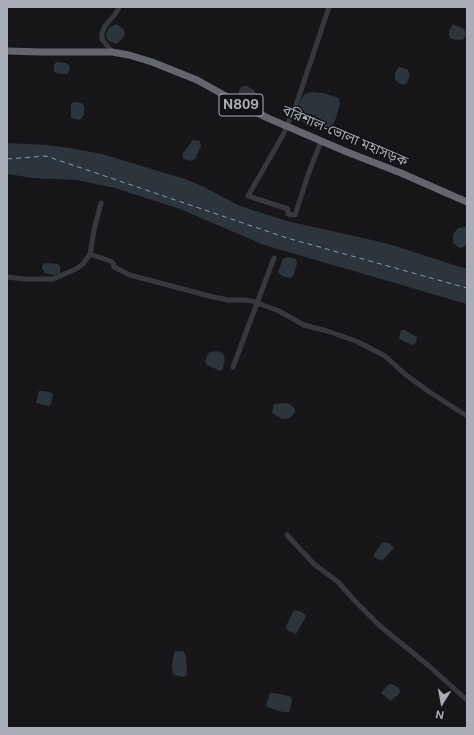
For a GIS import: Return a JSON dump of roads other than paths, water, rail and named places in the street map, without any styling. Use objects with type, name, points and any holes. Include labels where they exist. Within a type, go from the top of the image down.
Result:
[{"type":"highway","name":"বরিশাল-ভোলা মহাসড়ক","points":[[7,51],[112,52],[129,55],[179,72],[287,127],[401,173],[467,202]]},
{"type":"street","points":[[112,52],[102,39],[102,33],[105,26],[119,7]]},
{"type":"street","points":[[321,142],[295,215],[288,214],[288,209],[248,196],[287,127],[303,89],[329,7]]},
{"type":"street","points":[[7,277],[24,280],[53,279],[76,269],[83,264],[90,254],[101,203]]},
{"type":"street","points":[[90,254],[110,261],[117,268],[140,278],[213,297],[228,300],[247,300],[279,311],[304,325],[356,341],[385,356],[406,375],[467,416]]},
{"type":"street","points":[[233,367],[274,258]]},
{"type":"street","points":[[287,535],[314,564],[338,582],[380,626],[429,666],[467,700]]}]
